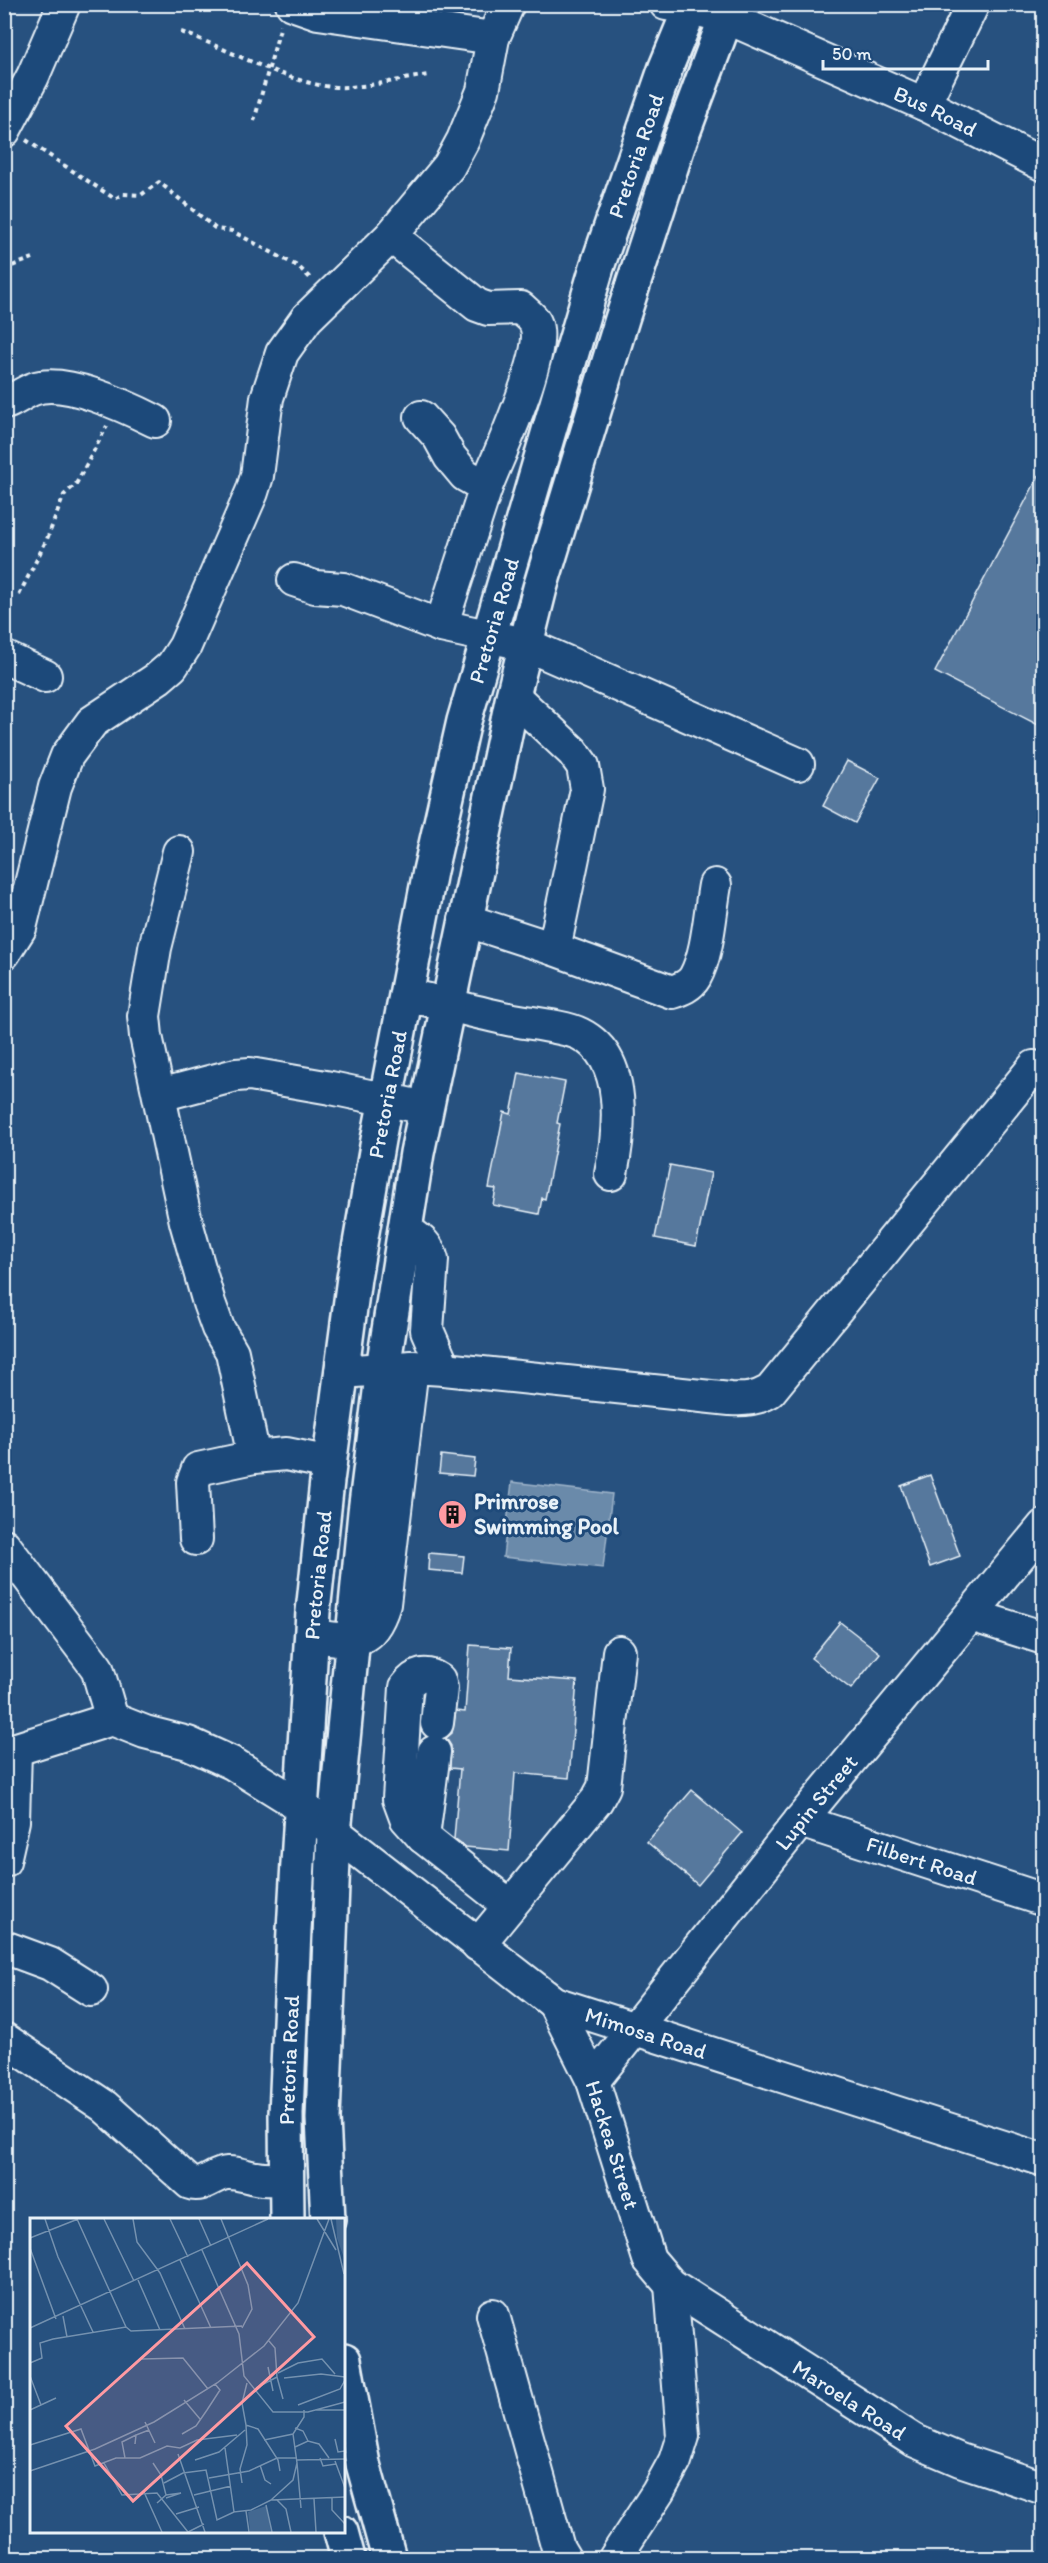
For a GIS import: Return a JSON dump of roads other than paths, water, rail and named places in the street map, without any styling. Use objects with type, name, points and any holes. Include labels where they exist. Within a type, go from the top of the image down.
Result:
[{"type":"main road","name":"Pretoria Road","points":[[287,2218],[286,2103],[312,1636],[330,1463],[354,1278],[406,995],[464,721],[490,636],[502,585],[605,245],[666,67],[683,6]]},
{"type":"main road","name":"Pretoria Road","points":[[328,2218],[323,2119],[334,1833],[366,1512],[397,1368],[406,1230],[426,1108],[513,696],[540,588],[622,319],[678,146],[729,11]]},
{"type":"main road","points":[[345,2365],[363,2464],[389,2559]]},
{"type":"main road","points":[[341,2533],[348,2559]]},
{"type":"street","points":[[6,129],[33,76],[64,4]]},
{"type":"street","points":[[4,953],[20,928],[60,770],[79,738],[92,722],[158,678],[172,666],[185,646],[252,492],[257,476],[267,398],[276,366],[295,332],[391,236],[449,166],[463,140],[483,92],[493,38],[508,4]]},
{"type":"street","points":[[924,104],[973,4]]},
{"type":"street","name":"Bus Road","points":[[683,6],[729,11],[924,104],[1044,165]]},
{"type":"street","points":[[288,10],[493,38]]},
{"type":"street","points":[[391,236],[477,305],[488,309],[521,308],[532,319],[538,331],[525,391],[486,487],[441,626]]},
{"type":"street","points":[[4,402],[9,402],[35,388],[60,387],[78,390],[118,403],[154,421]]},
{"type":"street","points":[[525,391],[558,400]]},
{"type":"street","points":[[421,417],[439,437],[450,457],[465,475],[486,487]]},
{"type":"street","points":[[294,580],[315,587],[343,589],[441,626],[525,644],[798,764]]},
{"type":"street","points":[[4,657],[45,676]]},
{"type":"street","points":[[513,696],[573,752],[583,766],[587,789],[554,949]]},
{"type":"street","points":[[179,852],[155,948],[144,1016],[186,1222],[209,1303],[218,1328],[232,1352],[254,1457]]},
{"type":"street","points":[[465,920],[554,949],[672,992],[686,987],[694,978],[701,963],[715,885]]},
{"type":"street","points":[[406,995],[447,1003],[489,1015],[578,1032],[598,1045],[614,1077],[619,1137],[611,1174]]},
{"type":"street","points":[[341,1372],[397,1368],[444,1369],[730,1399],[754,1399],[761,1396],[770,1391],[1034,1067]]},
{"type":"street","points":[[160,1095],[236,1075],[250,1074],[426,1108]]},
{"type":"street","points":[[406,1230],[424,1242],[432,1260],[427,1330],[444,1369]]},
{"type":"street","points":[[196,1539],[193,1482],[198,1469],[254,1457],[286,1454],[330,1463]]},
{"type":"street","name":"Lupin Street","points":[[593,2081],[800,1821],[1044,1526]]},
{"type":"street","points":[[4,1545],[97,1668],[112,1719],[10,1751],[13,1821],[4,1861]]},
{"type":"street","points":[[971,1615],[1044,1638]]},
{"type":"street","points":[[312,1636],[355,1640]]},
{"type":"street","points":[[478,1945],[597,1800],[604,1787],[619,1652]]},
{"type":"street","points":[[423,1837],[441,1688],[439,1680],[434,1676],[420,1674],[406,1687],[399,1799],[406,1818],[423,1837],[510,1906]]},
{"type":"street","name":"Mimosa Road","points":[[112,1719],[146,1732],[188,1743],[232,1763],[301,1806],[554,2003],[1044,2160]]},
{"type":"street","name":"Filbert Road","points":[[800,1821],[1044,1900]]},
{"type":"street","points":[[4,1947],[50,1964],[91,1990]]},
{"type":"street","name":"Hackea Street","points":[[554,2003],[593,2081],[649,2259],[671,2285]]},
{"type":"street","points":[[4,2039],[104,2106],[190,2183],[196,2185],[213,2176],[226,2173],[257,2178],[286,2179]]},
{"type":"street","points":[[615,2559],[658,2492],[675,2461],[683,2436],[671,2285]]},
{"type":"street","name":"Maroela Road","points":[[671,2285],[913,2440],[960,2460],[1044,2488]]},
{"type":"street","points":[[493,2315],[558,2548],[564,2559]]},
{"type":"water","points":[[512,1482],[612,1494],[603,1568],[503,1557]]},
{"type":"place","name":"Primrose Swimming Pool","points":[[453,1514]]}]
